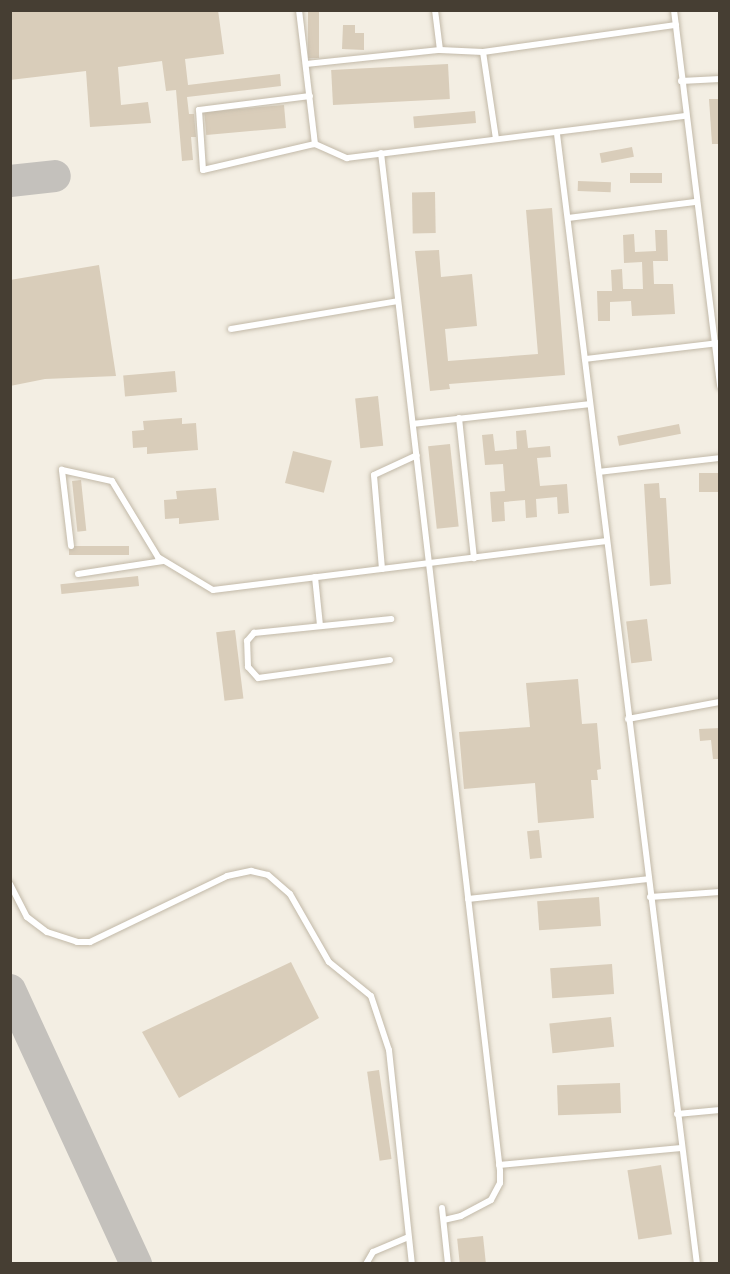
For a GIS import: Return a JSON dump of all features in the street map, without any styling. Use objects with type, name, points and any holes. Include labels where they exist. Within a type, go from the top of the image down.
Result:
[{"type":"lane","points":[[299,10],[315,144]]},
{"type":"lane","points":[[435,10],[440,50]]},
{"type":"lane","points":[[674,10],[684,116],[717,343],[720,386]]},
{"type":"lane","points":[[306,64],[440,50],[483,52],[676,25]]},
{"type":"lane","points":[[483,52],[496,139]]},
{"type":"lane","points":[[681,81],[720,80]]},
{"type":"lane","points":[[310,96],[199,110],[203,170],[315,144],[347,158],[496,139],[557,134],[684,116]]},
{"type":"lane","points":[[557,134],[697,1263]]},
{"type":"lane","points":[[381,153],[499,1165],[500,1183],[491,1200],[461,1216],[444,1220]]},
{"type":"lane","points":[[568,218],[696,202]]},
{"type":"lane","points":[[231,329],[399,301]]},
{"type":"lane","points":[[585,359],[717,343]]},
{"type":"lane","points":[[413,424],[590,404]]},
{"type":"lane","points":[[459,418],[474,558]]},
{"type":"lane","points":[[382,569],[374,475],[417,455]]},
{"type":"lane","points":[[598,472],[720,458]]},
{"type":"lane","points":[[70,546],[62,470],[112,481],[158,556],[213,590],[607,542]]},
{"type":"lane","points":[[78,574],[164,561]]},
{"type":"lane","points":[[315,577],[320,625]]},
{"type":"lane","points":[[390,660],[263,678],[250,672],[247,641],[250,635],[320,625],[392,619]]},
{"type":"lane","points":[[628,719],[720,702]]},
{"type":"lane","points":[[10,884],[27,917],[47,932],[77,942],[90,942],[227,876],[250,871],[268,875],[290,894],[328,962],[371,996],[389,1050],[412,1263]]},
{"type":"lane","points":[[468,899],[648,879]]},
{"type":"lane","points":[[650,897],[720,892]]},
{"type":"lane","points":[[677,1114],[720,1110]]},
{"type":"lane","points":[[499,1165],[681,1148]]},
{"type":"lane","points":[[442,1208],[448,1263]]},
{"type":"lane","points":[[366,1263],[373,1252],[408,1237]]},
{"type":"building","points":[[10,10],[218,10],[224,54],[185,59],[188,85],[280,74],[281,86],[187,97],[189,114],[194,114],[196,137],[191,137],[193,160],[182,161],[176,90],[166,91],[162,61],[118,67],[121,105],[148,102],[151,123],[90,127],[86,71],[10,80]]},
{"type":"building","points":[[308,10],[319,10],[319,58],[308,58]]},
{"type":"building","points":[[343,25],[355,25],[355,33],[364,33],[364,50],[342,49]]},
{"type":"building","points":[[448,64],[450,99],[333,105],[331,70]]},
{"type":"building","points":[[709,99],[720,99],[720,144],[712,144]]},
{"type":"building","points":[[284,105],[286,128],[206,135],[204,112]]},
{"type":"building","points":[[475,111],[476,123],[414,128],[413,116]]},
{"type":"building","points":[[632,147],[634,157],[602,163],[600,153]]},
{"type":"building","points":[[630,173],[662,173],[662,183],[630,183]]},
{"type":"building","points":[[578,181],[611,182],[611,192],[578,191]]},
{"type":"building","points":[[412,192],[435,192],[436,233],[413,233]]},
{"type":"building","points":[[552,208],[565,375],[449,384],[450,389],[430,391],[415,251],[439,250],[441,277],[472,274],[477,326],[445,329],[448,361],[538,354],[526,210]]},
{"type":"building","points":[[655,230],[667,230],[668,261],[653,261],[654,284],[673,284],[675,314],[632,316],[631,301],[610,302],[610,321],[598,321],[597,291],[612,291],[611,270],[622,269],[623,289],[643,289],[642,262],[624,263],[623,235],[634,234],[635,252],[656,251]]},
{"type":"building","points":[[99,265],[116,376],[45,379],[10,386],[10,280]]},
{"type":"building","points":[[175,371],[177,392],[125,396],[123,376]]},
{"type":"building","points":[[378,396],[383,446],[360,448],[355,398]]},
{"type":"building","points":[[182,418],[182,424],[196,423],[198,450],[147,454],[147,447],[133,448],[132,431],[144,430],[143,421]]},
{"type":"building","points":[[679,424],[681,434],[619,446],[617,436]]},
{"type":"building","points":[[526,430],[528,448],[550,446],[551,457],[537,458],[540,486],[567,484],[569,513],[558,514],[557,497],[536,499],[537,517],[526,518],[525,500],[504,502],[505,521],[492,522],[490,492],[505,491],[503,464],[485,465],[482,435],[493,434],[495,451],[517,449],[516,431]]},
{"type":"building","points":[[450,444],[459,527],[437,529],[428,446]]},
{"type":"building","points":[[293,451],[332,461],[324,493],[285,483]]},
{"type":"building","points":[[699,473],[720,473],[720,492],[699,492]]},
{"type":"building","points":[[81,480],[86,531],[77,532],[72,481]]},
{"type":"building","points":[[659,483],[660,498],[666,498],[671,584],[650,586],[644,484]]},
{"type":"building","points":[[216,488],[219,520],[179,524],[179,518],[165,519],[164,500],[177,499],[176,491]]},
{"type":"building","points":[[69,546],[129,546],[129,555],[69,555]]},
{"type":"building","points":[[138,576],[139,586],[61,594],[60,584]]},
{"type":"building","points":[[647,619],[652,661],[631,663],[626,622]]},
{"type":"building","points":[[235,630],[243,698],[225,701],[216,632]]},
{"type":"building","points":[[578,679],[582,724],[597,723],[601,769],[597,770],[598,780],[591,780],[594,818],[538,823],[535,783],[464,789],[459,732],[530,727],[526,683]]},
{"type":"building","points":[[720,728],[720,759],[713,759],[711,740],[700,741],[699,729]]},
{"type":"building","points":[[539,830],[542,858],[530,859],[527,831]]},
{"type":"building","points":[[599,897],[601,926],[539,930],[537,901]]},
{"type":"building","points":[[291,962],[319,1018],[179,1098],[142,1032]]},
{"type":"building","points":[[612,964],[614,994],[552,998],[550,968]]},
{"type":"building","points":[[611,1017],[614,1047],[552,1053],[549,1023]]},
{"type":"building","points":[[379,1070],[392,1159],[380,1161],[367,1072]]},
{"type":"building","points":[[620,1083],[621,1113],[558,1115],[557,1085]]},
{"type":"building","points":[[661,1165],[672,1234],[638,1239],[627,1170]]},
{"type":"building","points":[[483,1236],[486,1263],[460,1264],[457,1239]]},
{"type":"taxiway","points":[[10,181],[55,176]]},
{"type":"taxiway","points":[[10,990],[136,1264]]}]
